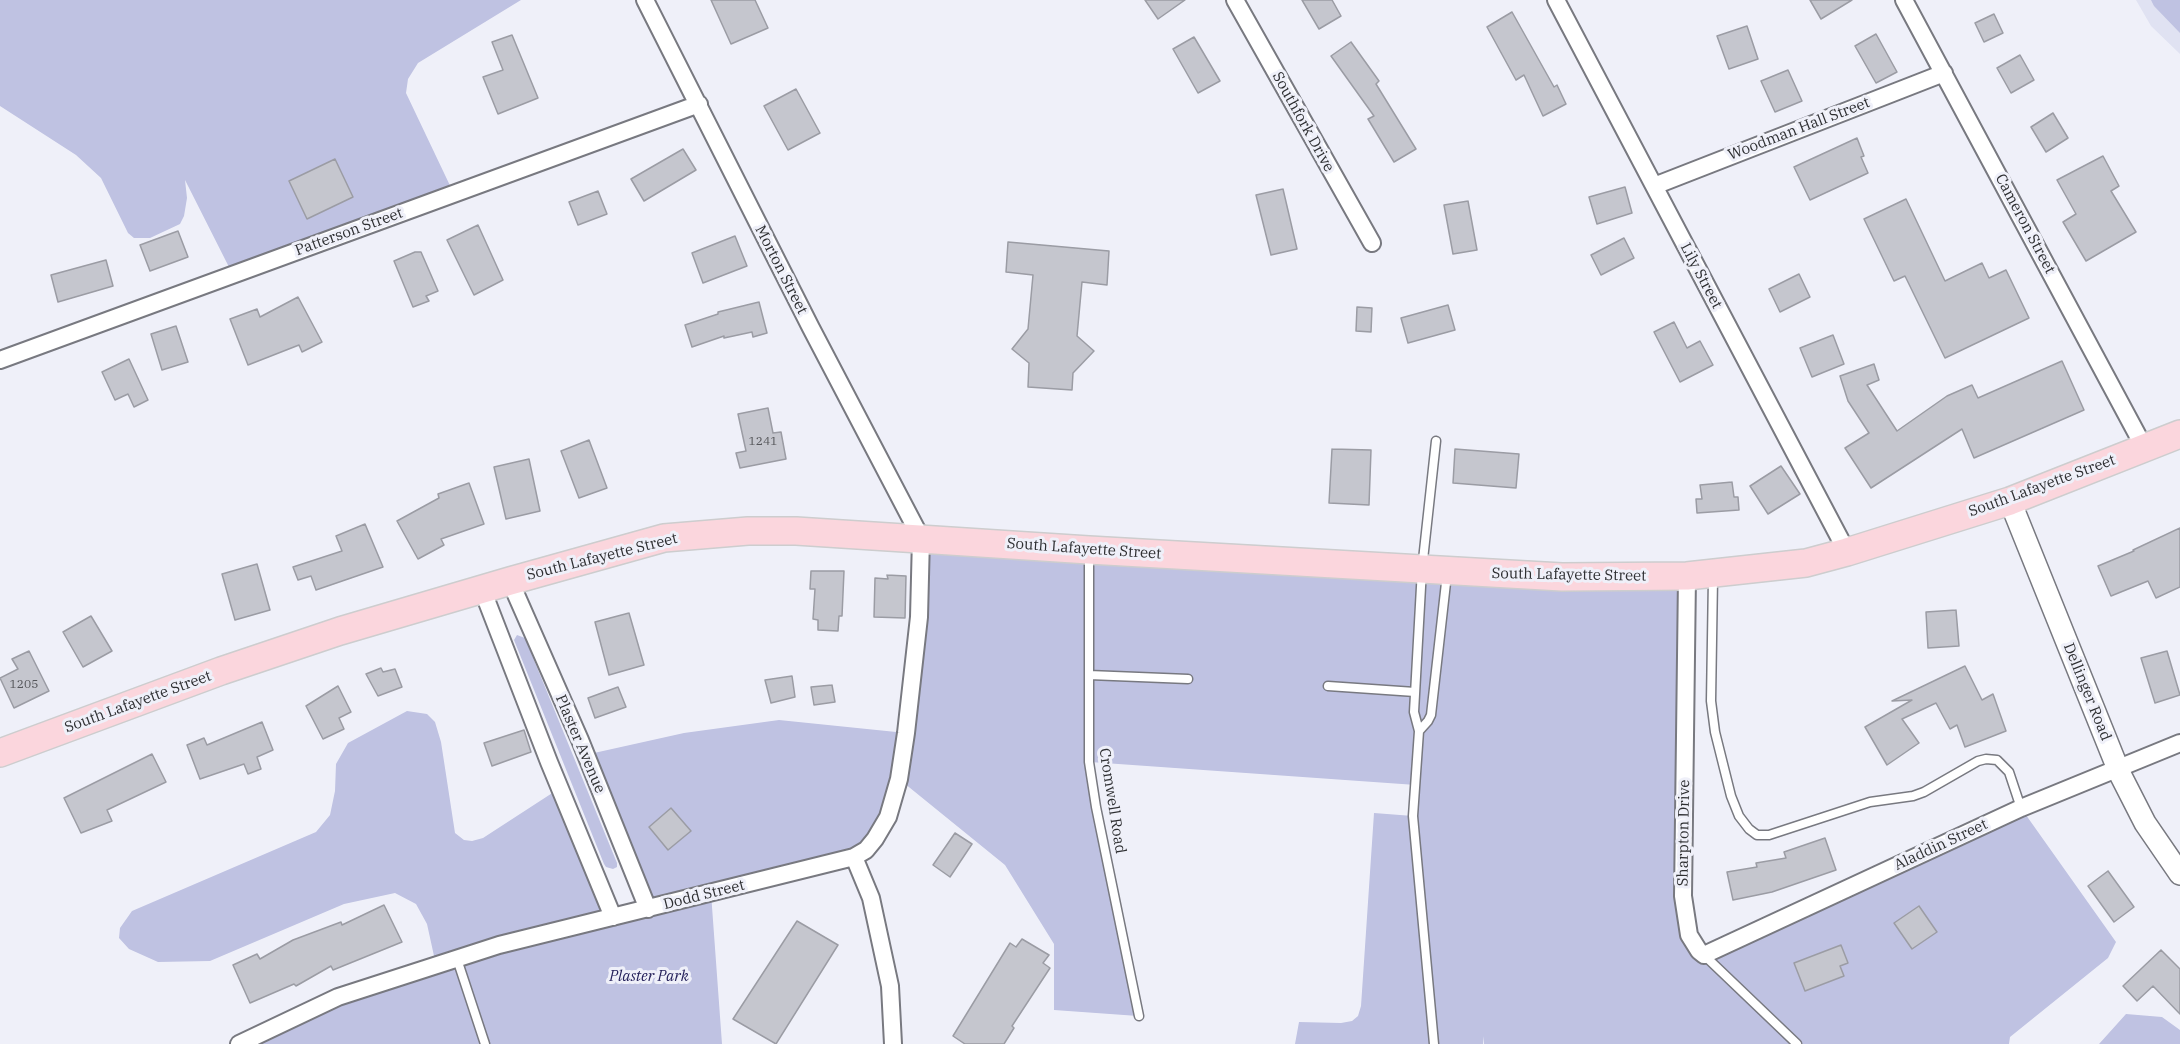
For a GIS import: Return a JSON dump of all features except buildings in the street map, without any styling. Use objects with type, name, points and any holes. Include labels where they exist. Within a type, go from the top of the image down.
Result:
[{"type":"main road","name":"South Lafayette Street","points":[[0,753],[220,671],[340,631],[664,538],[748,531],[796,531],[1562,578],[1700,575],[1806,563],[1847,552],[2010,501],[2180,434]]},
{"type":"street","name":"Morton Street","points":[[645,0],[811,328],[921,538]]},
{"type":"street","name":"Southfork Drive","points":[[1235,0],[1372,243]]},
{"type":"street","name":"Lily Street","points":[[1556,0],[1847,552]]},
{"type":"street","name":"Cameron Street","points":[[1904,0],[2145,449]]},
{"type":"street","name":"Woodman Hall Street","points":[[1654,186],[1944,73]]},
{"type":"street","name":"Patterson Street","points":[[0,360],[699,104]]},
{"type":"street","name":"Dellinger Road","points":[[2010,501],[2118,768],[2145,823],[2180,874]]},
{"type":"street","name":"Dodd Street","points":[[239,1044],[338,997],[499,945],[854,857],[866,850],[888,817],[899,779],[919,617],[921,538]]},
{"type":"street","name":"Sharpton Drive","points":[[1700,575],[1683,896],[1689,935],[1704,955]]},
{"type":"street","name":"Plaster Avenue","points":[[510,581],[580,740],[648,909]]},
{"type":"street","points":[[482,589],[549,762],[613,917]]},
{"type":"street","name":"Aladdin Street","points":[[1704,955],[2021,808],[2180,742]]},
{"type":"street","points":[[854,857],[871,898],[890,986],[893,1044]]},
{"type":"lane","points":[[1419,731],[1431,715],[1436,441]]},
{"type":"lane","name":"Cromwell Road","points":[[1089,550],[1089,762],[1138,1016]]},
{"type":"lane","points":[[1434,1044],[1413,816],[1419,731],[1414,717],[1415,692],[1435,570]]},
{"type":"lane","points":[[1700,575],[1715,732],[1731,796],[1739,816],[1757,835],[1769,835],[1870,801],[1923,792],[1978,761],[1986,759],[1997,760],[2009,772],[2021,808]]},
{"type":"lane","points":[[1089,675],[1188,679]]},
{"type":"lane","points":[[1328,686],[1415,692]]},
{"type":"lane","name":"Sharpton Drive","points":[[1704,955],[1797,1044]]},
{"type":"lane","points":[[457,958],[485,1044]]},
{"type":"shaded area","points":[[2136,0],[2180,0],[2180,54],[2151,26]]},
{"type":"green space","points":[[0,0],[521,0],[418,63],[408,79],[406,93],[454,194],[233,275],[185,180],[187,198],[180,224],[150,238],[134,238],[128,233],[101,178],[76,155],[0,106]]},
{"type":"green space","points":[[2151,0],[2180,0],[2180,33],[2154,6]]},
{"type":"green space","name":"Plaster Park","points":[[921,538],[1687,576],[1683,896],[1699,951],[2021,808],[2116,942],[2108,958],[2010,1037],[2009,1044],[1484,1044],[1483,1036],[1483,1044],[1295,1044],[1299,1022],[1341,1023],[1352,1021],[1358,1016],[1361,1006],[1374,813],[1413,816],[1416,785],[1090,762],[1138,1016],[1054,1010],[1054,944],[1005,865],[899,779],[866,850],[711,893],[722,1044],[239,1044],[436,965],[427,924],[416,904],[395,893],[344,904],[210,961],[158,962],[129,949],[119,938],[120,928],[132,911],[316,832],[330,815],[335,791],[336,764],[348,743],[407,711],[427,714],[435,722],[441,742],[455,833],[464,840],[472,841],[483,838],[560,788],[613,917],[647,909],[585,755],[684,733],[779,720],[906,733]]},
{"type":"green space","points":[[517,635],[525,638],[617,863],[617,867],[613,869],[604,864],[514,640]]},
{"type":"green space","points":[[2126,1014],[2162,1017],[2180,1030],[2180,1044],[2099,1044]]}]
